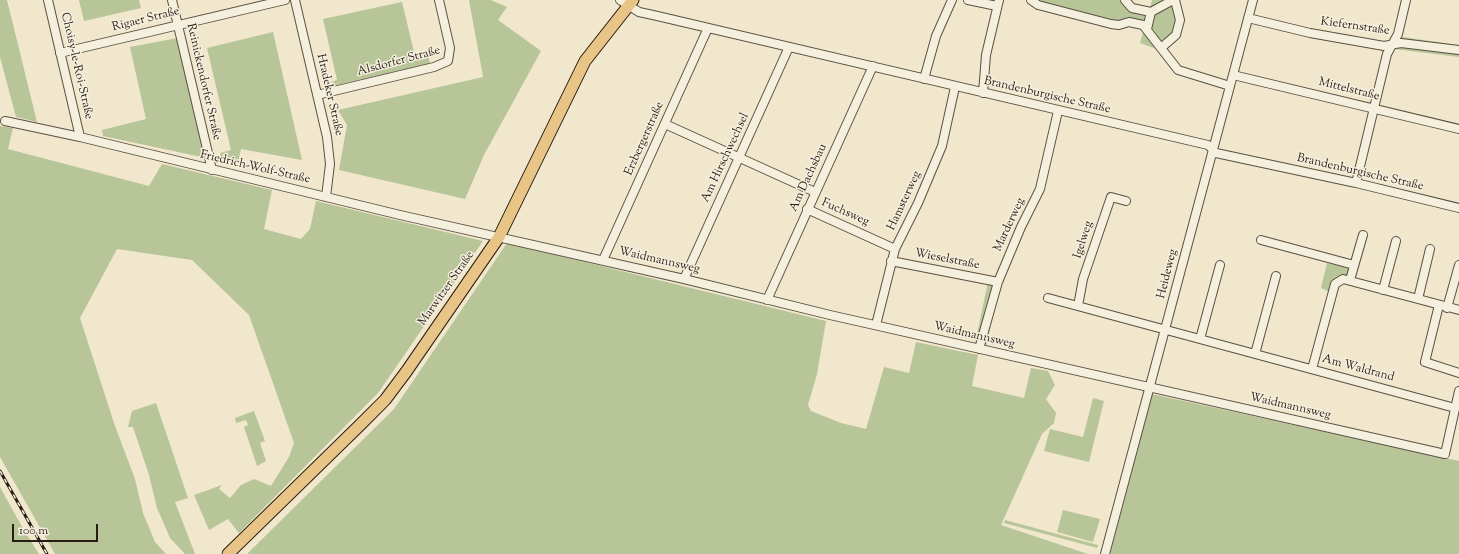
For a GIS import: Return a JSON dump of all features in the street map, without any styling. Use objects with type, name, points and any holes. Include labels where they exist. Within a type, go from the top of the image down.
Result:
[{"type":"main road","name":"Marwitzer Straße","points":[[228,554],[385,400],[499,237],[585,61],[627,2]]},
{"type":"street","name":"Choisy-le-Roi-Straße","points":[[48,0],[80,137]]},
{"type":"street","name":"Reinickendorfer Straße","points":[[172,0],[212,170]]},
{"type":"street","name":"Rigaer Straße","points":[[60,53],[285,0]]},
{"type":"street","name":"Hradeker Straße","points":[[295,0],[330,158],[326,197]]},
{"type":"street","name":"Alsdorfer Straße","points":[[317,95],[434,67],[448,61],[450,48],[439,0]]},
{"type":"street","points":[[924,78],[936,36],[952,0]]},
{"type":"street","points":[[968,0],[998,3],[986,55],[983,93]]},
{"type":"street","points":[[1031,0],[1038,5],[1111,24],[1119,25],[1129,22],[1142,25],[1147,29],[1178,70],[1230,86]]},
{"type":"street","points":[[1125,0],[1132,8],[1151,12],[1174,0],[1180,20],[1176,35],[1161,48]]},
{"type":"street","name":"Heideweg","points":[[1106,554],[1166,330],[1212,149],[1253,0]]},
{"type":"street","points":[[1356,183],[1387,54],[1398,34],[1406,0]]},
{"type":"street","name":"Brandenburgische Straße","points":[[627,2],[639,12],[653,16],[1208,145],[1216,152],[1356,183],[1459,208]]},
{"type":"street","points":[[1147,29],[1151,12]]},
{"type":"street","name":"Kiefernstraße","points":[[1248,18],[1310,33],[1384,46],[1401,43],[1459,50]]},
{"type":"street","name":"Erzbergerstraße","points":[[603,260],[708,28]]},
{"type":"street","name":"Am Hirschwechsel","points":[[684,278],[789,47]]},
{"type":"street","name":"Am Dachsbau","points":[[767,300],[873,66]]},
{"type":"street","name":"Mittelstraße","points":[[1233,74],[1459,129]]},
{"type":"street","name":"Hamsterweg","points":[[876,325],[891,261],[942,146],[955,87]]},
{"type":"street","name":"Marderweg","points":[[979,349],[998,282],[1021,227],[1040,189],[1058,111]]},
{"type":"street","name":"Friedrich-Wolf-Straße","points":[[5,121],[80,137],[212,170],[499,237]]},
{"type":"street","name":"Fuchsweg","points":[[665,124],[815,192]]},
{"type":"street","name":"Igelweg","points":[[1078,306],[1083,280],[1108,196],[1126,201]]},
{"type":"street","name":"Fuchsweg","points":[[807,209],[896,249]]},
{"type":"street","points":[[1350,280],[1363,235]]},
{"type":"street","name":"Waidmannsweg","points":[[499,237],[684,278],[767,300],[979,349],[1150,386],[1445,454],[1455,408]]},
{"type":"street","points":[[1261,240],[1354,265]]},
{"type":"street","points":[[1383,290],[1396,241]]},
{"type":"street","points":[[1418,299],[1430,249]]},
{"type":"street","name":"Wieselstraße","points":[[891,261],[998,282]]},
{"type":"street","points":[[1200,339],[1220,265]]},
{"type":"street","points":[[1459,265],[1424,362],[1459,373]]},
{"type":"street","points":[[1255,354],[1276,276]]},
{"type":"street","points":[[1312,369],[1335,284],[1343,279],[1459,310]]},
{"type":"street","name":"Am Waldrand","points":[[1048,298],[1455,408]]},
{"type":"street","points":[[1455,408],[1459,391]]},
{"type":"green space","points":[[0,0],[7,0],[37,122],[16,117],[0,57]]},
{"type":"green space","points":[[79,0],[139,0],[141,8],[84,21]]},
{"type":"green space","points":[[469,0],[491,0],[507,7],[498,20],[541,51],[484,155],[465,199],[339,170],[347,125],[338,110],[483,77]]},
{"type":"green space","points":[[1027,0],[1128,0],[1133,5],[1150,8],[1152,0],[1179,0],[1183,20],[1162,51],[1140,43],[1144,29]]},
{"type":"green space","points":[[402,2],[415,56],[428,54],[430,64],[332,86],[331,82],[337,80],[323,19]]},
{"type":"green space","points":[[273,32],[302,160],[241,149],[238,162],[221,158],[220,153],[231,150],[207,48]]},
{"type":"green space","points":[[1402,37],[1459,45],[1459,57],[1394,49]]},
{"type":"green space","points":[[178,38],[206,158],[103,136],[102,130],[146,119],[130,47]]},
{"type":"green space","points":[[0,126],[13,128],[8,149],[149,186],[162,164],[272,190],[264,229],[301,239],[310,229],[316,201],[483,241],[378,393],[239,533],[228,519],[209,530],[194,495],[222,485],[219,489],[230,498],[241,485],[254,479],[271,486],[289,457],[294,443],[249,315],[192,260],[117,249],[80,318],[115,426],[135,479],[143,513],[155,542],[166,554],[55,554],[0,457]]},
{"type":"green space","points":[[507,243],[826,321],[817,374],[808,405],[811,411],[841,423],[866,429],[884,367],[909,373],[916,342],[978,355],[972,386],[1024,398],[1031,368],[1048,371],[1055,385],[1046,399],[1056,413],[1054,423],[1042,434],[1001,525],[1088,554],[247,554],[394,409]]},
{"type":"green space","points":[[1327,263],[1351,269],[1349,278],[1330,292],[1321,288]]},
{"type":"green space","points":[[989,277],[1001,280],[986,347],[975,344]]},
{"type":"green space","points":[[1152,394],[1459,461],[1459,554],[1110,554]]},
{"type":"green space","points":[[1093,398],[1104,401],[1089,462],[1044,451],[1050,429],[1083,437]]},
{"type":"green space","points":[[156,403],[188,498],[175,502],[195,554],[185,554],[170,538],[157,508],[149,475],[133,427],[128,427],[132,411]]},
{"type":"green space","points":[[254,411],[265,441],[260,443],[266,461],[257,466],[244,427],[248,425],[246,420],[236,423],[235,418]]},
{"type":"green space","points":[[0,487],[21,525],[39,554],[0,554]]},
{"type":"green space","points":[[1063,510],[1100,519],[1093,542],[1057,532]]},
{"type":"green space","points":[[1005,520],[1098,545],[1097,548],[1004,523]]},
{"type":"railway","points":[[0,471],[47,554]]}]
